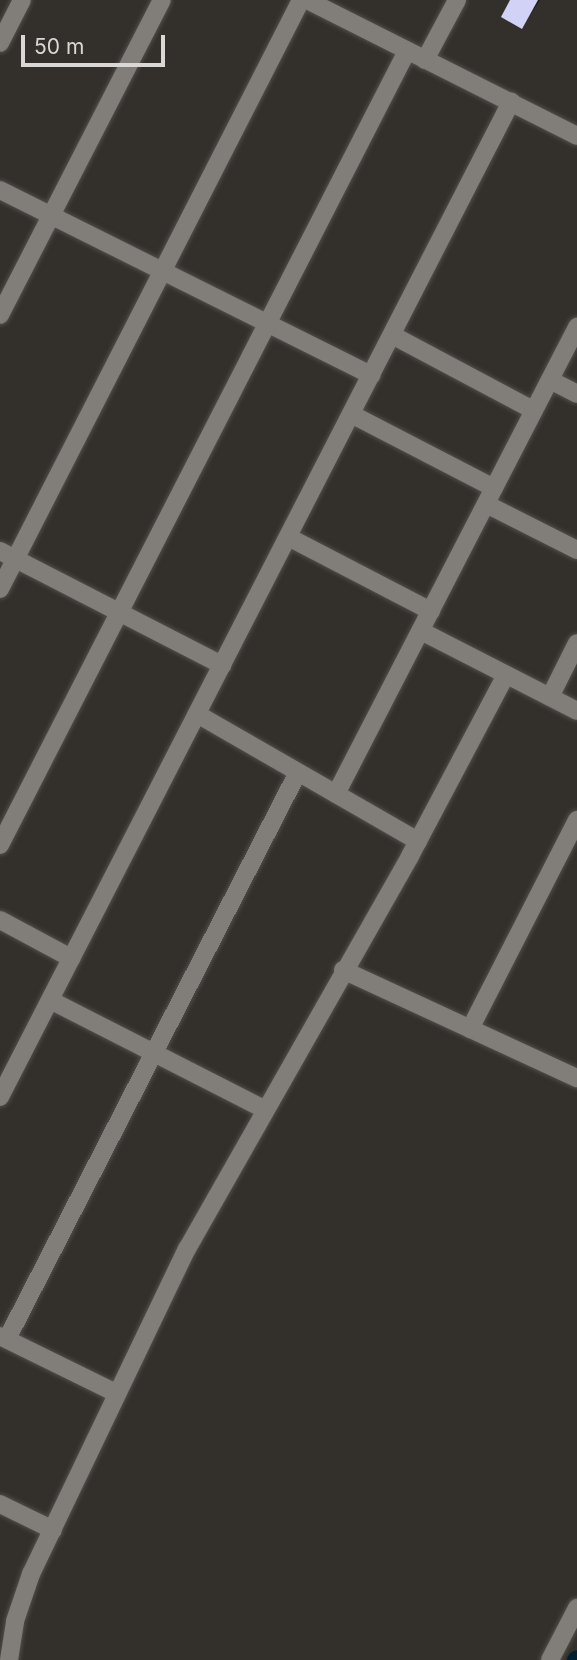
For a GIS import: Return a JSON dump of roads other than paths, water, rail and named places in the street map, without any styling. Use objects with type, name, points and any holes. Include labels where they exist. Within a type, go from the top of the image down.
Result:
[{"type":"street","points":[[0,43],[22,0]]},
{"type":"street","points":[[0,315],[162,0]]},
{"type":"street","points":[[0,589],[8,555],[162,272],[301,0]]},
{"type":"street","points":[[307,0],[577,136]]},
{"type":"street","points":[[425,61],[457,0]]},
{"type":"street","points":[[0,845],[117,611],[268,325],[407,51]]},
{"type":"street","points":[[0,1097],[511,102]]},
{"type":"street","points":[[0,190],[371,375]]},
{"type":"street","points":[[336,794],[577,327]]},
{"type":"street","points":[[392,335],[533,410]]},
{"type":"street","points":[[550,380],[577,394]]},
{"type":"street","points":[[351,414],[577,550]]},
{"type":"street","points":[[288,537],[430,611]]},
{"type":"street","points":[[8,555],[222,665]]},
{"type":"street","points":[[421,631],[577,711]]},
{"type":"street","points":[[550,697],[577,643]]},
{"type":"street","points":[[9,1660],[22,1597],[116,1393],[187,1249],[418,841],[506,675]]},
{"type":"street","points":[[197,714],[418,841]]},
{"type":"street","points":[[116,1393],[3,1337],[298,772]]},
{"type":"street","points":[[470,1029],[577,820]]},
{"type":"street","points":[[0,920],[71,958]]},
{"type":"street","points":[[343,970],[470,1029],[575,1073]]},
{"type":"street","points":[[50,1000],[264,1109]]},
{"type":"street","points":[[0,1504],[53,1530]]},
{"type":"street","points":[[550,1660],[577,1608]]}]
